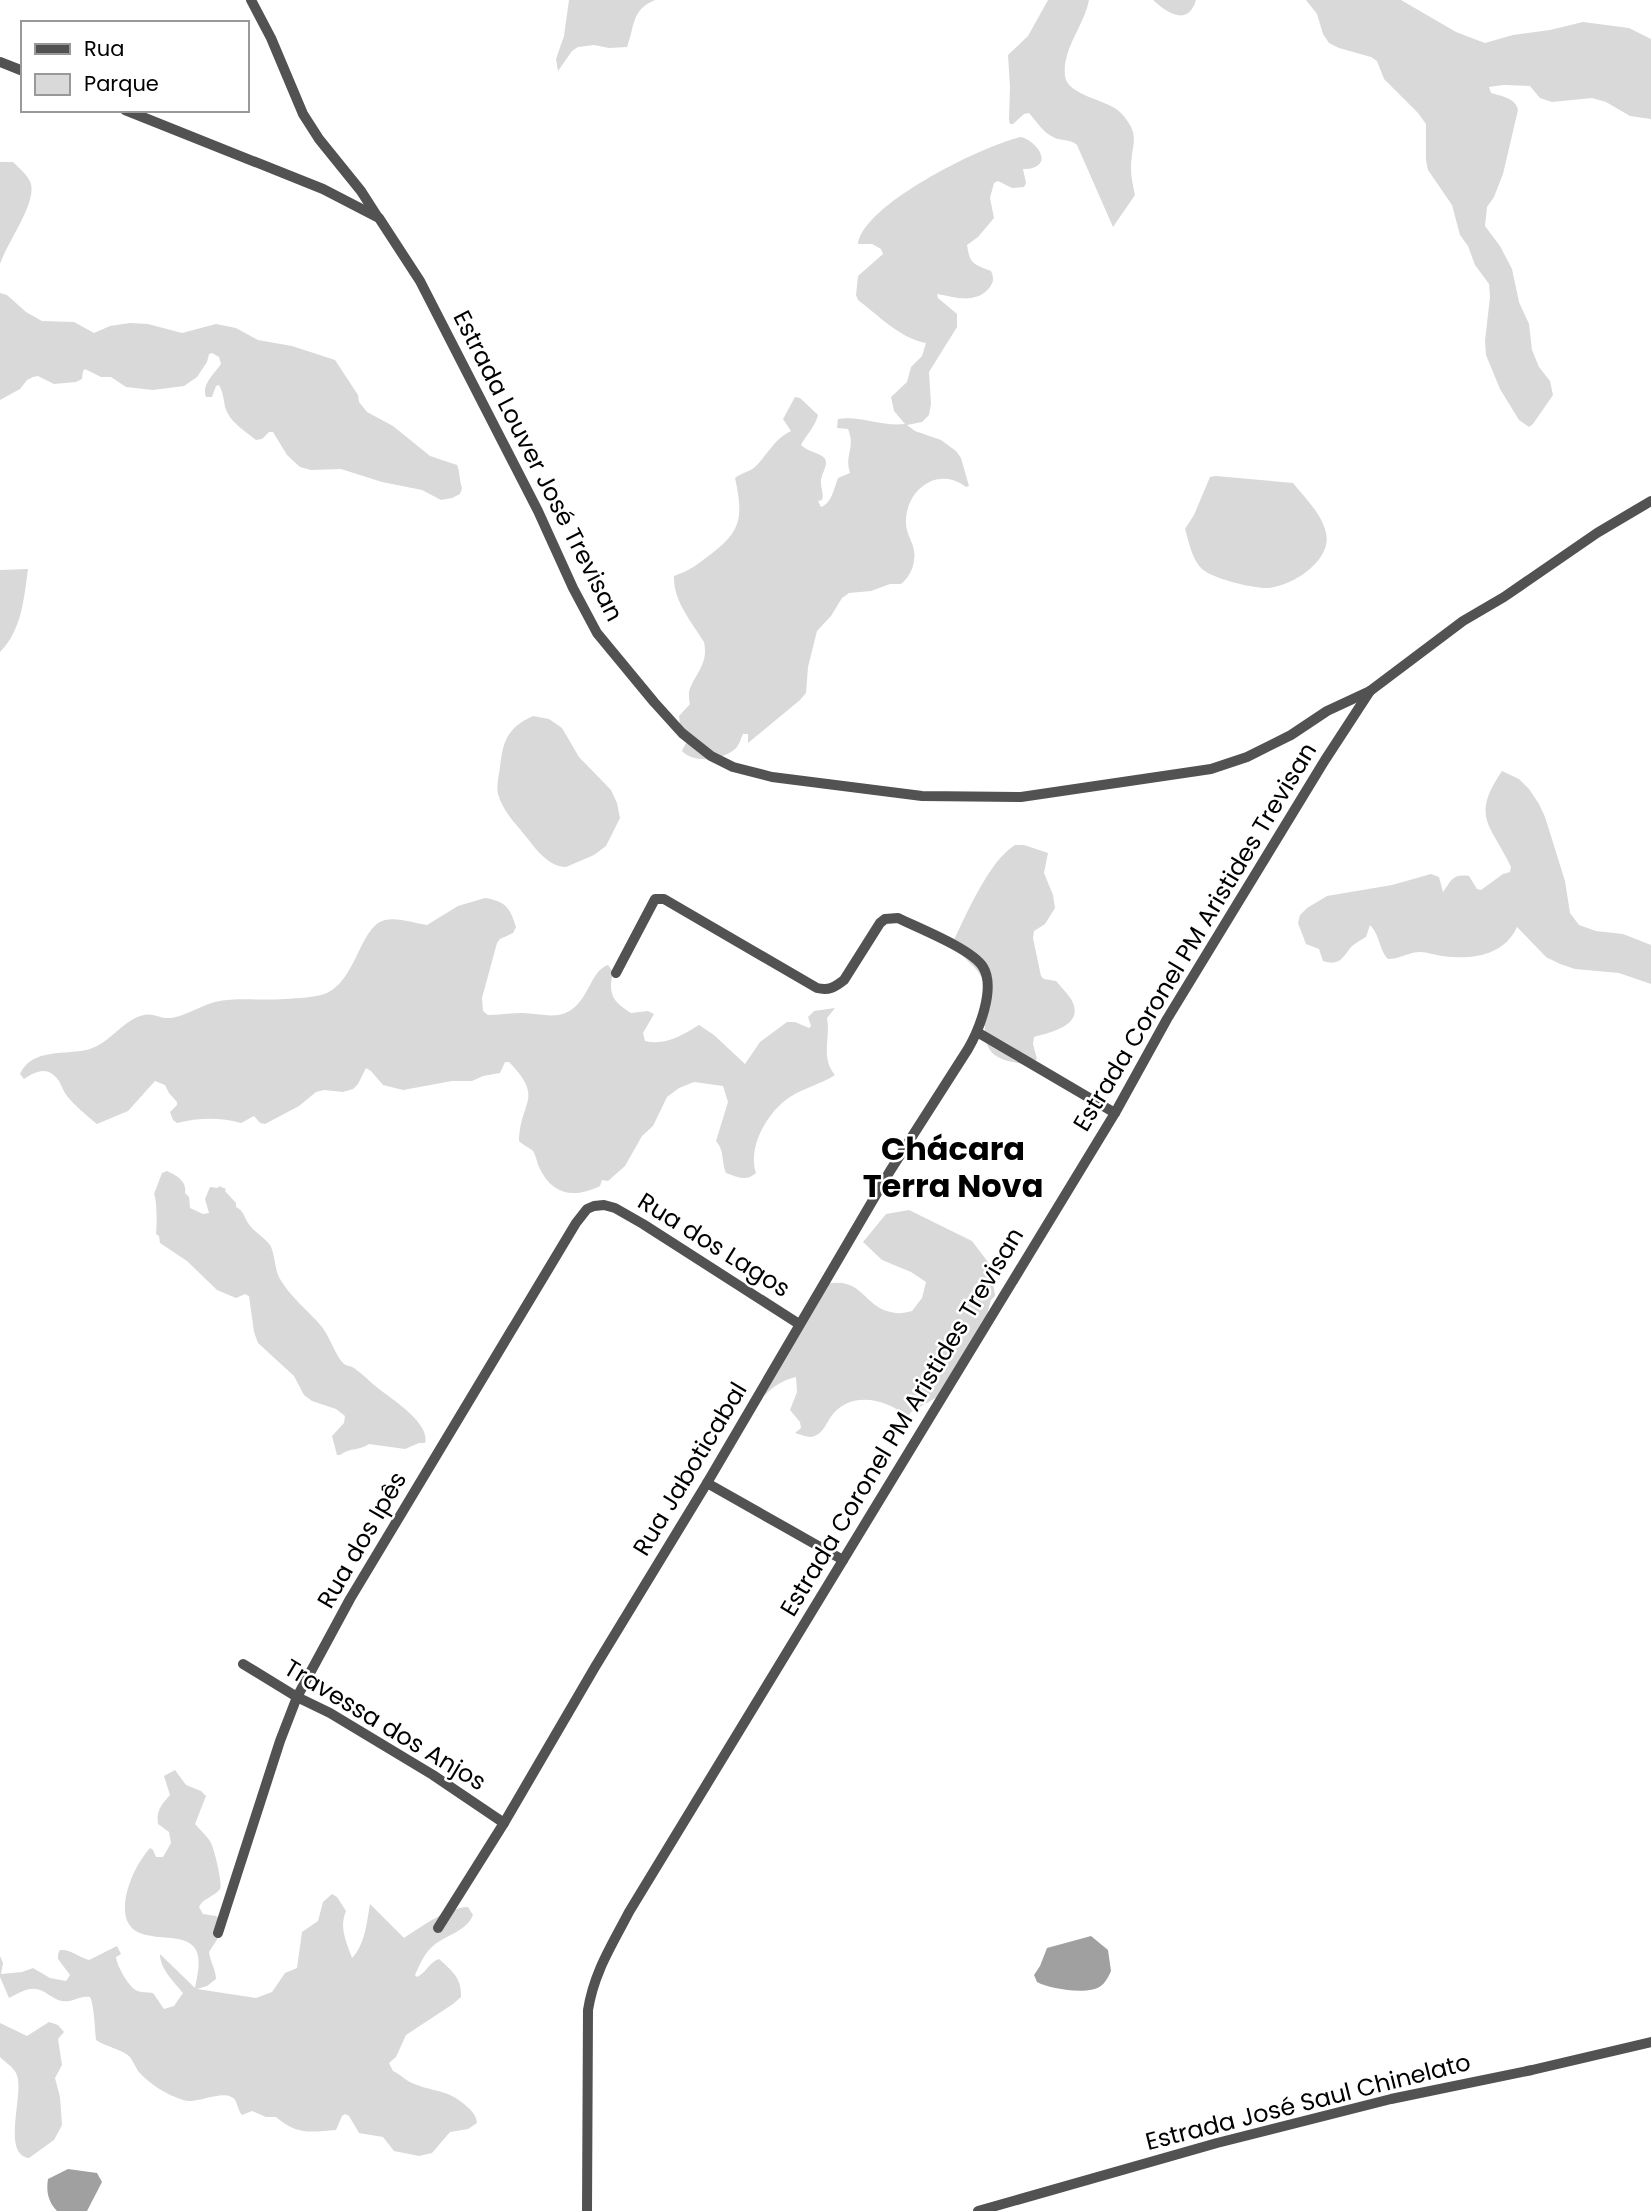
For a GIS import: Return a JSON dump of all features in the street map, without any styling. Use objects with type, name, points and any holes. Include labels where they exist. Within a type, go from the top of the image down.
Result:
[{"type":"street","points":[[251,0],[271,38],[303,114],[379,219]]},
{"type":"street","points":[[0,62],[21,70]]},
{"type":"street","name":"Estrada Louver José Trevisan","points":[[130,112],[323,189],[379,219],[420,281],[597,633],[682,733],[711,756],[733,768],[772,777],[922,796],[1021,797],[1211,769],[1247,757],[1291,735],[1327,711],[1370,691],[1463,621],[1651,501]]},
{"type":"street","name":"Estrada Coronel PM Aristides Trevisan","points":[[587,2211],[588,2010],[597,1973],[629,1912],[958,1374],[1115,1113],[1167,1019],[1370,691]]},
{"type":"street","name":"Rua Jaboticabal","points":[[438,1928],[504,1823],[890,1171],[978,1032],[986,993],[983,967],[972,957],[898,918],[891,917],[880,923],[844,980],[836,987],[826,990],[817,988],[664,898],[655,899],[616,973]]},
{"type":"street","points":[[978,1032],[1115,1113]]},
{"type":"street","name":"Rua dos Lagos","points":[[604,1205],[615,1208],[643,1224],[799,1324]]},
{"type":"street","name":"Rua dos Ipês","points":[[218,1933],[279,1741],[297,1697],[350,1599],[576,1223],[587,1209],[604,1205]]},
{"type":"street","points":[[707,1483],[843,1560]]},
{"type":"street","name":"Travessa dos Anjos","points":[[243,1664],[384,1745],[504,1823]]},
{"type":"street","name":"Estrada José Saul Chinelato","points":[[978,2211],[1217,2143],[1338,2112],[1651,2042]]},
{"type":"green space","points":[[569,0],[655,0],[647,4],[635,19],[627,47],[578,47],[558,71],[556,59],[564,36]]},
{"type":"green space","points":[[1048,0],[1089,0],[1067,56],[1065,76],[1073,88],[1116,108],[1133,134],[1131,168],[1135,195],[1113,227],[1077,145],[1051,136],[1029,113],[1010,124],[1008,55],[1028,36]]},
{"type":"green space","points":[[1153,0],[1196,0],[1188,13],[1177,15]]},
{"type":"green space","points":[[1306,0],[1401,0],[1456,32],[1485,43],[1583,22],[1629,28],[1651,39],[1651,119],[1630,116],[1606,102],[1592,98],[1552,102],[1540,98],[1530,86],[1489,87],[1491,93],[1511,100],[1518,110],[1503,174],[1487,207],[1485,226],[1512,269],[1519,302],[1529,324],[1532,350],[1539,367],[1550,381],[1553,395],[1529,427],[1519,420],[1500,389],[1486,355],[1489,284],[1475,265],[1468,246],[1460,235],[1452,205],[1428,170],[1426,124],[1384,79],[1377,61],[1329,43],[1323,34],[1317,14]]},
{"type":"green space","points":[[1021,137],[1035,145],[1042,159],[1035,167],[1023,169],[1026,183],[1024,187],[1012,188],[998,181],[994,183],[990,198],[994,218],[978,237],[967,245],[973,262],[991,271],[993,279],[990,287],[972,298],[937,294],[938,298],[957,314],[957,327],[929,372],[929,415],[922,422],[907,425],[915,431],[941,440],[956,451],[961,458],[969,486],[945,479],[934,480],[917,491],[907,511],[906,523],[915,555],[910,574],[901,584],[849,593],[842,598],[831,616],[817,631],[808,667],[806,693],[800,700],[748,743],[748,734],[743,734],[738,746],[723,756],[701,759],[687,755],[682,751],[687,741],[679,716],[690,704],[689,692],[703,663],[705,650],[704,642],[680,603],[674,576],[703,560],[733,532],[739,514],[735,478],[755,467],[776,442],[791,431],[783,419],[795,397],[800,398],[818,415],[801,445],[826,461],[821,479],[823,498],[818,501],[821,507],[830,499],[838,478],[850,473],[850,436],[848,429],[837,428],[838,419],[905,424],[894,411],[891,397],[907,382],[911,367],[922,356],[926,343],[899,332],[858,300],[858,276],[883,254],[881,249],[872,244],[858,244],[865,228],[902,195],[954,164]]},
{"type":"green space","points":[[0,162],[13,162],[30,181],[31,192],[25,213],[0,264]]},
{"type":"green space","points":[[0,293],[7,295],[26,312],[42,321],[74,322],[94,333],[110,326],[130,323],[148,324],[182,333],[216,324],[236,328],[258,340],[292,346],[335,360],[367,412],[393,426],[430,456],[457,465],[462,488],[460,494],[441,500],[422,490],[382,482],[341,469],[311,470],[300,467],[287,455],[273,432],[256,440],[236,424],[227,412],[219,385],[212,397],[206,397],[205,388],[221,364],[219,357],[212,353],[197,377],[184,386],[153,390],[126,387],[111,377],[101,377],[85,369],[82,379],[76,382],[54,384],[38,376],[33,377],[20,389],[0,400]]},
{"type":"green space","points":[[1210,477],[1293,483],[1324,526],[1326,543],[1323,554],[1316,563],[1285,584],[1264,588],[1223,579],[1202,569],[1193,556],[1185,529]]},
{"type":"green space","points":[[28,569],[17,624],[0,652],[0,570]]},
{"type":"green space","points":[[533,716],[549,719],[562,728],[579,757],[611,790],[617,803],[620,818],[606,846],[594,855],[566,867],[549,861],[540,853],[507,812],[498,794],[501,758],[508,736],[517,725]]},
{"type":"green space","points":[[1502,771],[1519,779],[1539,804],[1565,881],[1570,913],[1579,925],[1596,931],[1623,934],[1651,945],[1651,984],[1619,973],[1575,969],[1560,964],[1546,957],[1517,927],[1511,937],[1495,950],[1464,957],[1420,952],[1388,959],[1370,925],[1366,937],[1337,962],[1323,961],[1319,949],[1306,944],[1298,923],[1300,915],[1327,896],[1392,885],[1431,874],[1439,877],[1443,892],[1453,879],[1459,876],[1469,876],[1477,889],[1481,890],[1510,872],[1511,867],[1491,830],[1486,811],[1492,787]]},
{"type":"green space","points":[[1015,845],[1024,845],[1048,853],[1044,873],[1055,908],[1045,924],[1034,931],[1033,938],[1041,976],[1056,981],[1071,999],[1074,1008],[1071,1021],[1065,1026],[1034,1037],[1037,1059],[1030,1065],[1005,1060],[991,1051],[985,1033],[986,999],[983,980],[953,942],[987,876]]},
{"type":"green space","points":[[485,898],[506,906],[516,927],[513,933],[497,943],[482,998],[483,1011],[488,1015],[564,1013],[578,1003],[597,973],[608,965],[613,972],[611,991],[619,1005],[631,1013],[648,1011],[654,1014],[643,1033],[645,1041],[667,1041],[699,1025],[745,1064],[760,1042],[787,1022],[795,1022],[809,1028],[811,1026],[808,1017],[814,1011],[835,1008],[827,1018],[827,1047],[828,1061],[835,1075],[790,1097],[774,1111],[757,1141],[754,1152],[756,1173],[749,1177],[742,1178],[726,1173],[721,1149],[716,1141],[728,1102],[723,1086],[694,1082],[667,1097],[653,1126],[642,1136],[625,1166],[608,1181],[602,1180],[600,1186],[572,1193],[564,1192],[550,1184],[533,1151],[519,1141],[528,1092],[520,1074],[509,1062],[505,1062],[500,1073],[472,1081],[452,1081],[403,1090],[383,1085],[366,1068],[353,1089],[343,1092],[316,1092],[299,1106],[265,1124],[260,1123],[254,1116],[241,1123],[209,1119],[177,1123],[170,1112],[177,1102],[165,1085],[155,1081],[128,1111],[97,1124],[70,1100],[51,1073],[37,1072],[24,1079],[20,1074],[25,1065],[41,1056],[98,1046],[130,1021],[144,1015],[170,1018],[224,1001],[301,998],[327,993],[345,977],[377,924],[395,919],[427,925],[458,906]]},
{"type":"green space","points":[[167,1171],[183,1183],[190,1208],[203,1214],[209,1213],[205,1199],[210,1187],[219,1186],[226,1189],[250,1226],[270,1245],[280,1279],[322,1327],[341,1361],[357,1370],[417,1420],[425,1436],[425,1443],[405,1449],[369,1444],[337,1455],[332,1436],[344,1423],[345,1416],[336,1409],[312,1401],[304,1395],[294,1376],[258,1343],[249,1296],[245,1294],[236,1298],[217,1290],[187,1261],[160,1243],[156,1234],[154,1194],[162,1173]]},
{"type":"green space","points":[[909,1210],[972,1241],[991,1266],[995,1296],[991,1300],[980,1339],[946,1392],[911,1412],[908,1417],[889,1405],[857,1400],[838,1409],[818,1434],[811,1437],[795,1433],[801,1428],[800,1422],[790,1410],[797,1392],[796,1377],[774,1387],[756,1405],[826,1284],[849,1285],[876,1306],[896,1313],[912,1311],[922,1298],[926,1282],[911,1272],[882,1260],[863,1242],[886,1214]]},
{"type":"green space","points":[[175,1770],[186,1785],[206,1796],[195,1824],[212,1845],[220,1880],[220,1889],[199,1907],[203,1914],[216,1916],[224,1922],[220,1935],[209,1952],[216,1979],[197,1989],[256,1998],[272,1992],[285,1973],[297,1968],[302,1932],[318,1921],[323,1902],[332,1894],[346,1911],[343,1929],[352,1958],[363,1940],[370,1904],[404,1938],[443,1914],[468,1907],[473,1915],[470,1921],[430,1949],[415,1975],[420,1975],[439,1959],[458,1980],[461,1997],[406,2035],[396,2057],[389,2063],[393,2071],[409,2082],[458,2099],[473,2112],[477,2123],[468,2129],[450,2132],[432,2153],[419,2156],[394,2151],[383,2137],[359,2133],[345,2114],[336,2130],[304,2131],[291,2127],[276,2117],[266,2117],[252,2111],[242,2115],[231,2096],[183,2100],[147,2080],[127,2054],[96,2040],[90,1997],[62,2001],[41,1990],[32,1989],[9,1998],[0,1977],[0,1956],[3,1963],[1,1974],[33,1968],[50,1978],[66,1981],[70,1975],[58,1959],[60,1950],[89,1960],[117,1946],[121,1954],[116,1957],[117,1961],[128,1983],[141,1992],[153,1993],[164,2009],[174,2006],[183,1993],[165,1970],[160,1954],[195,1988],[199,1961],[193,1946],[174,1938],[139,1932],[130,1926],[125,1914],[128,1889],[142,1859],[150,1848],[156,1857],[163,1857],[171,1843],[169,1832],[158,1824],[158,1815],[170,1795],[164,1776]]},
{"type":"green space","points":[[49,2022],[58,2025],[64,2032],[58,2039],[62,2065],[55,2078],[60,2097],[62,2125],[54,2140],[29,2158],[21,2154],[16,2146],[18,2082],[15,2071],[0,2057],[0,2023],[27,2036]]},
{"type":"shaded area","points":[[1091,1936],[1108,1950],[1111,1971],[1102,1985],[1080,1991],[1060,1989],[1037,1982],[1034,1975],[1047,1948]]},
{"type":"shaded area","points":[[68,2169],[97,2173],[102,2182],[87,2211],[57,2211],[50,2200],[48,2179]]},
{"type":"district","name":"Chácara Terra Nova","points":[[953,1168]]}]
